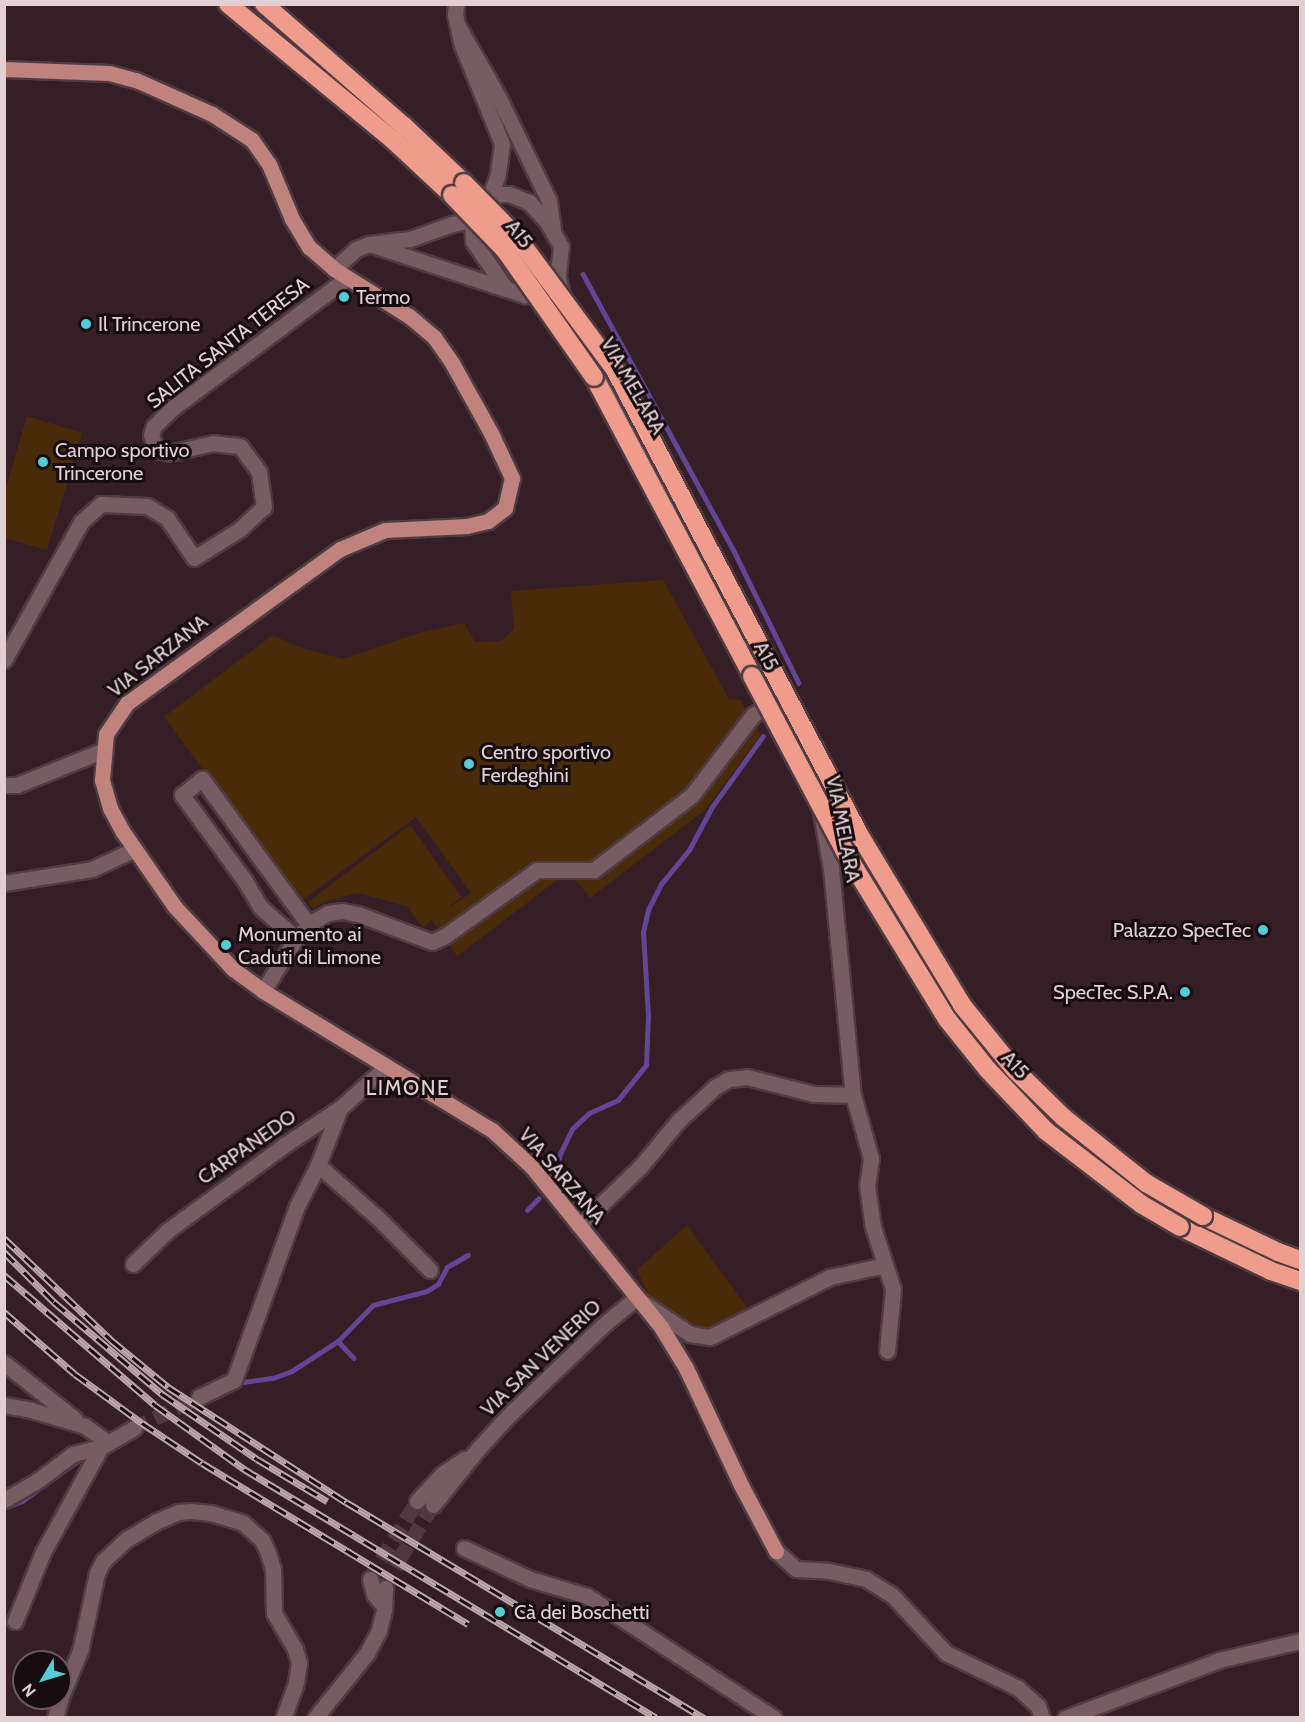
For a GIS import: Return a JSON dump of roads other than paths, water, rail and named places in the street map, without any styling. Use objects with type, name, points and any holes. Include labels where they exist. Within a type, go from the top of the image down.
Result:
[{"type":"highway","name":"A15","points":[[228,4],[399,133]]},
{"type":"highway","name":"A15","points":[[264,4],[458,189],[516,236],[615,370],[859,834],[962,1005],[1014,1069],[1063,1117],[1146,1183],[1203,1216],[1278,1252],[1300,1260]]},
{"type":"highway","name":"A15","points":[[458,189],[505,250],[594,377],[844,852],[948,1019],[980,1061],[1046,1131],[1141,1204],[1271,1271],[1300,1281]]},
{"type":"main road","name":"VIA SARZANA","points":[[4,69],[109,73],[136,80],[172,94],[231,126],[252,141],[269,164],[292,219],[309,247],[340,273],[409,316],[434,337],[452,363],[491,433],[512,478],[505,508],[488,521],[467,526],[385,530],[340,549],[127,703],[106,734],[102,780],[110,808],[175,907],[233,969],[263,991],[492,1130],[532,1167],[661,1327],[686,1368],[741,1485],[776,1551]]},
{"type":"street","points":[[456,4],[458,26],[470,66],[502,144],[498,174],[491,194]]},
{"type":"street","points":[[458,26],[499,98],[549,201],[554,233]]},
{"type":"street","points":[[369,244],[506,289],[525,295],[558,277],[561,246],[554,233],[529,202],[509,194],[491,194],[472,206],[473,241],[506,289]]},
{"type":"street","points":[[340,273],[356,249],[369,244],[410,239],[452,224],[472,220]]},
{"type":"street","name":"SALITA SANTA TERESA","points":[[5,658],[81,522],[101,504],[147,506],[167,518],[194,558],[240,529],[264,507],[259,472],[240,446],[213,443],[170,453],[156,450],[151,435],[154,426],[174,406],[340,273]]},
{"type":"street","name":"VIA MELARA","points":[[558,277],[565,310],[576,332],[624,408],[814,778],[831,868],[853,1095],[871,1158],[867,1185],[873,1227],[892,1289],[887,1350]]},
{"type":"street","name":"VIA MELARA","points":[[525,295],[557,315],[576,332]]},
{"type":"street","points":[[263,991],[296,938],[309,925],[328,913],[342,911],[358,914],[432,942],[445,936],[537,870],[594,870],[692,795],[753,715],[775,701]]},
{"type":"street","points":[[4,785],[17,785],[104,750]]},
{"type":"street","points":[[296,938],[261,908],[245,881],[182,795],[202,779],[309,925]]},
{"type":"street","points":[[4,883],[92,869],[135,849]]},
{"type":"street","name":"CARPANEDO","points":[[133,1264],[167,1231],[283,1146],[340,1108],[387,1066]]},
{"type":"street","points":[[579,1226],[641,1166],[678,1121],[715,1087],[729,1079],[747,1077],[814,1094],[853,1095]]},
{"type":"street","points":[[199,1397],[234,1380],[297,1206],[318,1165],[340,1108]]},
{"type":"street","points":[[318,1165],[379,1219],[430,1270]]},
{"type":"street","points":[[636,1298],[690,1334],[710,1338],[830,1277],[885,1265]]},
{"type":"street","name":"VIA SAN VENERIO","points":[[433,1505],[477,1450],[518,1406],[602,1326],[636,1298]]},
{"type":"street","points":[[4,1363],[85,1426],[105,1445]]},
{"type":"street","points":[[4,1406],[31,1410],[85,1426]]},
{"type":"street","points":[[4,1500],[37,1481],[73,1454],[105,1445],[134,1428]]},
{"type":"street","points":[[15,1622],[43,1552],[105,1445]]},
{"type":"street","name":"VIA SAN VENERIO","points":[[417,1501],[442,1474],[477,1450]]},
{"type":"street","points":[[55,1718],[62,1694],[80,1651],[97,1573],[103,1562],[127,1539],[155,1522],[178,1512],[191,1511],[212,1513],[243,1523],[262,1540],[268,1553],[273,1569],[274,1613],[295,1649],[299,1663],[296,1683],[283,1718]]},
{"type":"street","points":[[464,1548],[530,1579],[587,1596],[774,1718]]},
{"type":"street","points":[[776,1551],[796,1569],[829,1571],[866,1579],[892,1595],[946,1653],[1018,1688],[1038,1707],[1042,1718]]},
{"type":"street","points":[[370,1579],[374,1594],[384,1607]]},
{"type":"street","points":[[315,1718],[367,1653],[379,1630],[385,1588]]},
{"type":"street","points":[[1065,1718],[1220,1660],[1300,1641]]},
{"type":"waterway","points":[[583,274],[733,549],[799,683]]},
{"type":"waterway","points":[[555,1181],[560,1154],[572,1129],[589,1113],[618,1100],[646,1065],[648,1016],[643,932],[648,910],[662,883],[689,850],[712,807],[763,736]]},
{"type":"waterway","points":[[527,1210],[538,1199]]},
{"type":"waterway","points":[[243,1382],[273,1378],[292,1371],[338,1341],[373,1305],[427,1291],[438,1284],[447,1267],[468,1255]]},
{"type":"waterway","points":[[338,1341],[354,1358]]},
{"type":"waterway","points":[[4,1508],[22,1501],[82,1458]]},
{"type":"tunnel","points":[[134,1428],[199,1397]]},
{"type":"tunnel","points":[[370,1579],[417,1501]]},
{"type":"tunnel","points":[[385,1588],[400,1558],[433,1505]]},
{"type":"railway","points":[[4,1238],[111,1340],[168,1387],[346,1502],[704,1718]]},
{"type":"railway","points":[[4,1252],[54,1302],[162,1394],[257,1459],[327,1501]]},
{"type":"railway","points":[[4,1275],[155,1405],[244,1469],[656,1718]]},
{"type":"railway","points":[[4,1312],[75,1374],[142,1423],[202,1463],[468,1624],[466,1623]]},
{"type":"place","name":"Termo","points":[[344,297]]},
{"type":"place","name":"Il Trincerone","points":[[86,324]]},
{"type":"place","name":"Campo sportivo Trincerone","points":[[43,462]]},
{"type":"place","name":"Centro sportivo Ferdeghini","points":[[469,764]]},
{"type":"place","name":"Palazzo SpecTec","points":[[1263,930]]},
{"type":"place","name":"Monumento ai Caduti di Limone","points":[[226,945]]},
{"type":"place","name":"SpecTec S.P.A.","points":[[1185,992]]},
{"type":"place","name":"Cà dei Boschetti","points":[[500,1612]]},
{"type":"district","name":"LIMONE","points":[[408,1088]]}]
